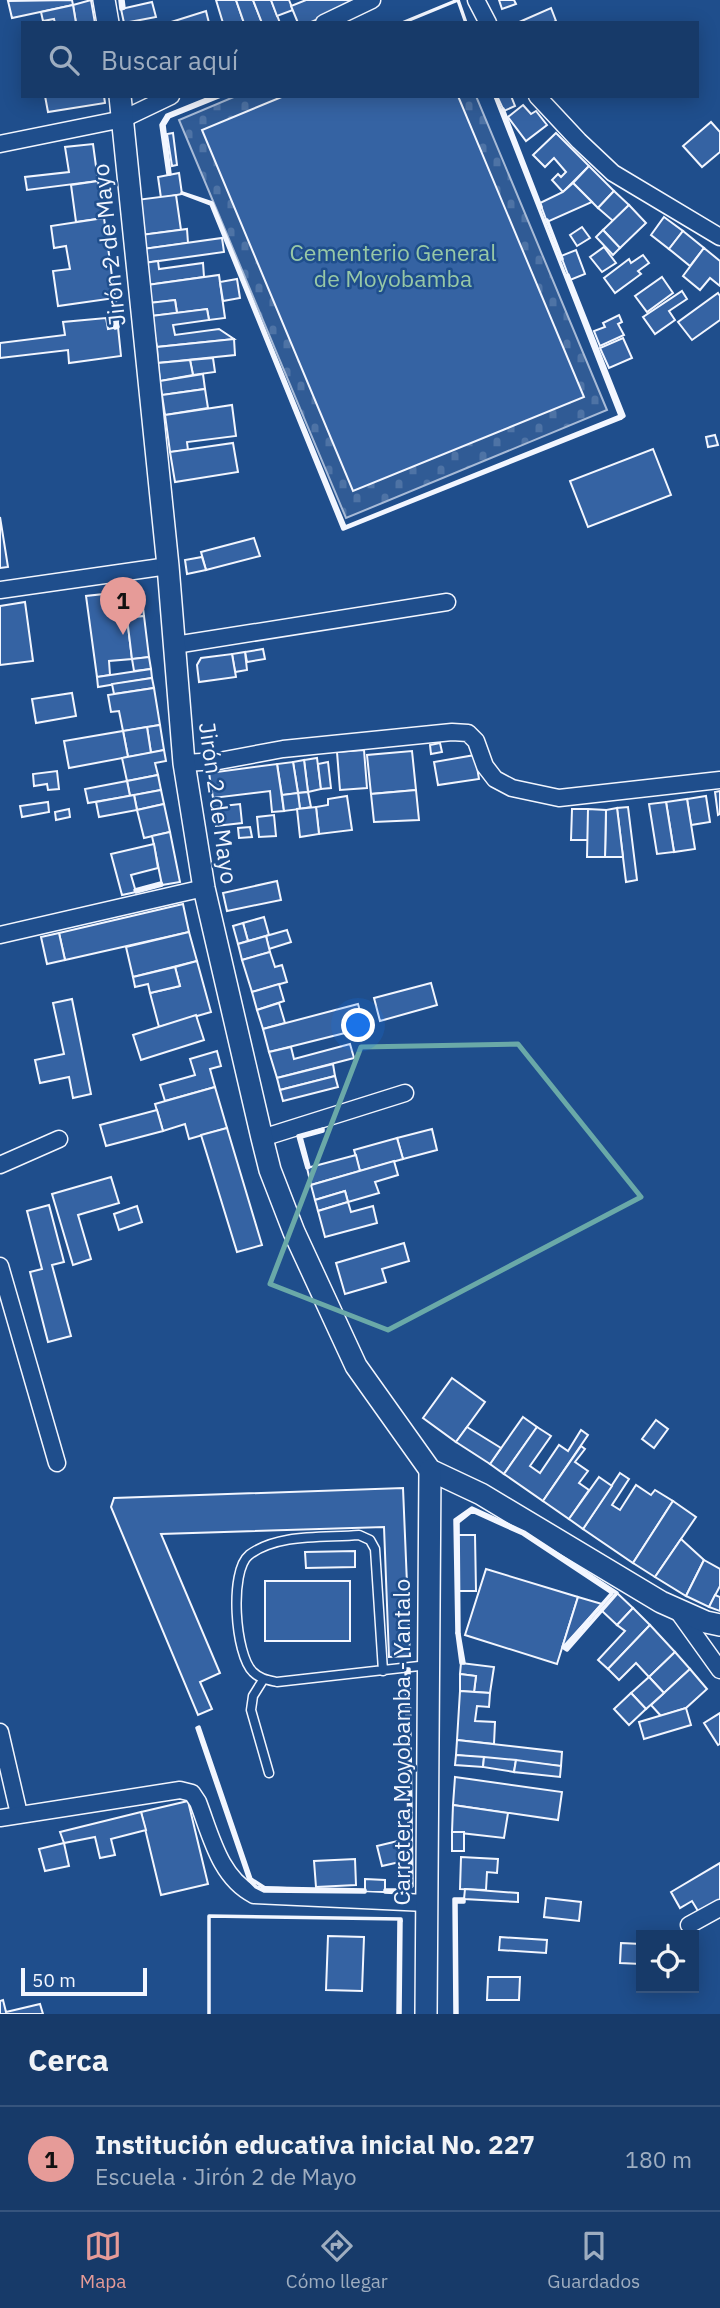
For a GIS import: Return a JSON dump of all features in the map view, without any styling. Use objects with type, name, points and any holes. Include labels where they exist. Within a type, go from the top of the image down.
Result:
[{"type":"main road","points":[[104,0],[108,21]]},
{"type":"main road","name":"Jirón 2 de Mayo","points":[[120,98],[168,566],[184,763],[204,888],[270,1170],[294,1232],[356,1366],[430,1470]]},
{"type":"main road","points":[[430,1470],[481,1494],[677,1610],[720,1625]]},
{"type":"main road","name":"Carretera Moyobamba - Yantalo","points":[[426,2014],[430,1470]]},
{"type":"street","points":[[328,21],[372,0]]},
{"type":"street","points":[[476,0],[487,21]]},
{"type":"street","points":[[0,145],[123,119],[168,98]]},
{"type":"street","points":[[539,98],[613,173],[720,237]]},
{"type":"street","points":[[0,590],[168,566]]},
{"type":"street","points":[[175,645],[447,602]]},
{"type":"street","points":[[184,763],[219,761],[283,749],[452,732],[468,733],[476,741],[485,766],[495,779],[512,788],[559,798],[720,780]]},
{"type":"street","points":[[0,935],[204,888]]},
{"type":"street","points":[[262,1138],[405,1093]]},
{"type":"street","points":[[0,1165],[59,1139]]},
{"type":"street","points":[[0,1266],[57,1463]]},
{"type":"street","points":[[677,1610],[720,1671]]},
{"type":"street","points":[[0,1731],[19,1814]]},
{"type":"street","points":[[0,1818],[180,1790],[192,1793],[198,1802],[226,1870],[242,1889],[254,1895],[426,1903]]},
{"type":"street","points":[[689,1925],[720,1908]]},
{"type":"lane","points":[[383,1671],[375,1549],[370,1540],[359,1535],[286,1541],[262,1547],[246,1557],[239,1570],[238,1624],[245,1661],[263,1680],[277,1682],[383,1671],[428,1665]]},
{"type":"lane","points":[[263,1680],[253,1696],[251,1710],[269,1773]]},
{"type":"highlighted area","points":[[518,1044],[641,1197],[388,1330],[270,1284],[361,1047]]},
{"type":"green space","name":"Cementerio General de Moyobamba","points":[[231,98],[477,98],[607,410],[346,518],[179,120]]},
{"type":"building","points":[[72,0],[73,5],[12,18],[8,1]]},
{"type":"building","points":[[91,0],[95,21],[76,21],[73,5]]},
{"type":"building","points":[[216,0],[236,0],[243,21],[222,21]]},
{"type":"building","points":[[236,0],[253,0],[261,21],[243,21]]},
{"type":"building","points":[[253,0],[271,0],[279,21],[261,21]]},
{"type":"building","points":[[271,0],[289,0],[293,10],[277,16]]},
{"type":"building","points":[[306,0],[361,0],[314,21],[297,21],[291,6]]},
{"type":"building","points":[[499,0],[514,0],[516,4],[502,9]]},
{"type":"building","points":[[152,2],[156,17],[124,21],[121,9]]},
{"type":"building","points":[[73,5],[76,21],[43,21],[41,12]]},
{"type":"building","points":[[551,8],[556,21],[522,21]]},
{"type":"building","points":[[206,11],[208,21],[174,21]]},
{"type":"building","points":[[45,98],[104,98],[105,103],[48,112]]},
{"type":"building","name":"Cementerio General de Moyobamba","points":[[279,98],[459,98],[584,397],[353,491],[202,130]]},
{"type":"building","points":[[498,98],[512,98],[515,106],[504,111]]},
{"type":"building","points":[[523,105],[531,114],[536,111],[547,125],[526,141],[508,117]]},
{"type":"building","points":[[711,122],[720,132],[720,152],[702,167],[683,146]]},
{"type":"building","points":[[173,133],[177,165],[172,166],[167,134]]},
{"type":"building","points":[[556,133],[589,166],[563,192],[552,180],[558,174],[561,177],[566,172],[554,158],[545,167],[533,155]]},
{"type":"building","points":[[93,144],[98,181],[27,190],[25,177],[69,172],[65,147]]},
{"type":"building","points":[[589,166],[614,191],[598,208],[573,183]]},
{"type":"building","points":[[179,173],[182,194],[161,198],[158,177]]},
{"type":"building","points":[[98,181],[104,218],[76,222],[71,185]]},
{"type":"building","points":[[573,183],[592,202],[547,222],[540,203],[563,192]]},
{"type":"building","points":[[614,191],[629,205],[613,221],[598,208]]},
{"type":"building","points":[[176,195],[181,230],[141,235],[136,200]]},
{"type":"building","points":[[629,205],[646,223],[620,248],[603,230]]},
{"type":"building","points":[[664,217],[683,231],[669,249],[651,235]]},
{"type":"building","points":[[104,218],[115,298],[58,306],[53,271],[70,269],[66,246],[54,248],[51,226]]},
{"type":"building","points":[[582,227],[590,238],[577,246],[570,235]]},
{"type":"building","points":[[187,229],[188,243],[143,249],[141,235]]},
{"type":"building","points":[[603,230],[620,248],[613,255],[596,237]]},
{"type":"building","points":[[683,231],[704,248],[690,266],[669,249]]},
{"type":"building","points":[[222,238],[224,252],[144,263],[143,249]]},
{"type":"building","points":[[604,247],[616,263],[602,272],[590,257]]},
{"type":"building","points":[[704,248],[720,261],[720,286],[710,278],[700,290],[683,276]]},
{"type":"building","points":[[576,250],[585,274],[570,280],[561,256]]},
{"type":"building","points":[[643,255],[649,263],[638,271],[641,274],[615,293],[604,278],[629,259],[631,263]]},
{"type":"building","points":[[158,261],[159,269],[203,263],[204,277],[147,285],[144,263]]},
{"type":"building","points":[[219,275],[225,318],[209,320],[207,309],[177,313],[175,300],[149,303],[147,285]]},
{"type":"building","points":[[662,277],[673,293],[647,312],[635,296]]},
{"type":"building","points":[[237,279],[240,298],[223,301],[220,282]]},
{"type":"building","points":[[682,291],[687,299],[669,311],[675,320],[655,334],[643,317]]},
{"type":"building","points":[[718,293],[720,320],[692,340],[678,322]]},
{"type":"building","points":[[175,300],[177,313],[151,316],[149,303]]},
{"type":"building","points":[[207,309],[209,320],[173,325],[175,335],[219,329],[234,339],[157,347],[151,316]]},
{"type":"building","points":[[619,315],[622,322],[618,324],[624,335],[600,346],[594,331],[605,327],[603,323]]},
{"type":"building","points":[[106,318],[108,329],[118,327],[121,356],[69,363],[68,350],[0,358],[0,343],[65,335],[63,322]]},
{"type":"building","points":[[623,338],[632,358],[609,368],[600,348]]},
{"type":"building","points":[[234,339],[235,355],[158,363],[157,347]]},
{"type":"building","points":[[213,358],[215,372],[193,375],[190,360]]},
{"type":"building","points":[[190,360],[193,375],[160,381],[158,363]]},
{"type":"building","points":[[203,374],[205,389],[162,395],[160,381]]},
{"type":"building","points":[[205,389],[208,408],[165,415],[162,395]]},
{"type":"building","points":[[232,405],[236,436],[187,442],[188,450],[170,452],[165,415]]},
{"type":"building","points":[[715,435],[718,445],[708,447],[706,437]]},
{"type":"building","points":[[233,443],[238,472],[175,482],[170,452]]},
{"type":"building","points":[[653,449],[671,495],[588,527],[570,481]]},
{"type":"building","points":[[0,517],[8,567],[0,568]]},
{"type":"building","points":[[254,538],[260,556],[206,570],[201,552]]},
{"type":"building","points":[[202,557],[206,570],[187,574],[185,560]]},
{"type":"building","points":[[141,590],[144,616],[127,618],[132,659],[109,661],[110,675],[97,677],[86,596]]},
{"type":"building","points":[[25,602],[33,661],[0,665],[0,606]]},
{"type":"building","points":[[144,616],[149,657],[132,659],[127,618]]},
{"type":"building","points":[[263,649],[265,659],[247,662],[245,652]]},
{"type":"building","points":[[245,652],[247,670],[235,672],[232,654]]},
{"type":"building","points":[[232,654],[236,677],[199,682],[197,665],[201,658]]},
{"type":"building","points":[[149,657],[151,669],[134,671],[132,659]]},
{"type":"building","points":[[151,669],[152,678],[98,687],[97,677]]},
{"type":"building","points":[[152,678],[154,688],[114,694],[112,684]]},
{"type":"building","points":[[154,688],[160,725],[123,731],[119,711],[111,712],[108,695]]},
{"type":"building","points":[[72,693],[76,716],[36,723],[32,699]]},
{"type":"building","points":[[160,725],[164,750],[151,753],[147,727]]},
{"type":"building","points":[[147,727],[151,753],[128,757],[123,731]]},
{"type":"building","points":[[123,731],[128,757],[69,768],[64,741]]},
{"type":"building","points":[[440,743],[442,752],[431,754],[430,745]]},
{"type":"building","points":[[164,750],[166,761],[155,763],[158,775],[127,781],[122,758]]},
{"type":"building","points":[[364,750],[367,788],[340,790],[337,752]]},
{"type":"building","points":[[412,751],[416,790],[371,794],[367,755]]},
{"type":"building","points":[[475,755],[479,779],[438,785],[434,762]]},
{"type":"building","points":[[317,758],[321,789],[308,792],[304,760]]},
{"type":"building","points":[[304,760],[308,792],[298,793],[293,762]]},
{"type":"building","points":[[293,762],[298,793],[282,795],[277,764]]},
{"type":"building","points":[[328,762],[331,788],[321,789],[318,764]]},
{"type":"building","points":[[277,764],[284,811],[272,812],[270,791],[213,798],[209,773]]},
{"type":"building","points":[[57,771],[59,789],[48,790],[47,784],[34,786],[33,774]]},
{"type":"building","points":[[158,775],[161,790],[130,796],[127,781]]},
{"type":"building","points":[[127,781],[130,796],[88,803],[85,789]]},
{"type":"building","points":[[161,790],[164,804],[137,810],[134,795]]},
{"type":"building","points":[[416,790],[419,820],[374,822],[371,794]]},
{"type":"building","points":[[720,791],[720,814],[718,815],[715,792]]},
{"type":"building","points":[[308,792],[311,807],[300,809],[298,793]]},
{"type":"building","points":[[298,793],[300,809],[284,811],[282,795]]},
{"type":"building","points":[[134,795],[137,810],[99,817],[96,802]]},
{"type":"building","points":[[347,796],[352,830],[319,834],[316,807],[328,805],[328,799]]},
{"type":"building","points":[[706,796],[710,822],[691,825],[687,799]]},
{"type":"building","points":[[687,799],[695,849],[674,852],[666,802]]},
{"type":"building","points":[[48,802],[49,812],[22,817],[20,806]]},
{"type":"building","points":[[666,802],[674,852],[657,854],[649,804]]},
{"type":"building","points":[[164,804],[170,832],[144,838],[137,810]]},
{"type":"building","points":[[240,804],[242,823],[216,826],[214,807]]},
{"type":"building","points":[[316,807],[319,834],[300,837],[297,809]]},
{"type":"building","points":[[628,807],[637,880],[626,882],[617,808]]},
{"type":"building","points":[[617,808],[623,857],[605,857],[606,810]]},
{"type":"building","points":[[69,809],[70,817],[56,820],[55,812]]},
{"type":"building","points":[[572,809],[588,809],[588,840],[571,840]]},
{"type":"building","points":[[588,809],[606,810],[605,857],[587,857]]},
{"type":"building","points":[[274,815],[276,836],[259,837],[257,817]]},
{"type":"building","points":[[250,827],[252,837],[239,838],[238,828]]},
{"type":"building","points":[[170,832],[180,882],[162,885],[152,836]]},
{"type":"building","points":[[154,844],[158,868],[131,875],[136,892],[122,895],[111,854]]},
{"type":"building","points":[[277,881],[281,900],[227,911],[223,893]]},
{"type":"building","points":[[183,904],[189,932],[65,960],[59,933]]},
{"type":"building","points":[[264,917],[269,935],[248,941],[243,923]]},
{"type":"building","points":[[243,923],[248,941],[238,944],[233,926]]},
{"type":"building","points":[[287,930],[291,942],[269,949],[266,936]]},
{"type":"building","points":[[189,932],[197,961],[133,977],[126,947]]},
{"type":"building","points":[[59,933],[65,960],[47,964],[41,937]]},
{"type":"building","points":[[266,936],[270,952],[242,960],[238,944]]},
{"type":"building","points":[[270,952],[275,967],[282,965],[287,982],[252,992],[242,960]]},
{"type":"building","points":[[197,961],[211,1012],[159,1027],[150,993],[180,986],[175,967]]},
{"type":"building","points":[[175,967],[180,986],[150,993],[148,984],[135,987],[133,977]]},
{"type":"building","points":[[431,983],[437,1005],[380,1021],[374,998]]},
{"type":"building","points":[[279,984],[284,1001],[257,1010],[252,992]]},
{"type":"building","points":[[72,999],[91,1094],[73,1098],[69,1077],[40,1083],[35,1060],[64,1054],[53,1003]]},
{"type":"building","points":[[279,1003],[285,1023],[263,1029],[257,1010]]},
{"type":"building","points":[[358,1004],[365,1028],[269,1052],[263,1029]]},
{"type":"building","points":[[196,1015],[204,1040],[141,1060],[133,1035]]},
{"type":"building","points":[[350,1044],[354,1058],[277,1078],[269,1052],[291,1047],[294,1059]]},
{"type":"building","points":[[217,1051],[221,1066],[210,1069],[215,1087],[165,1101],[160,1085],[195,1075],[190,1059]]},
{"type":"building","points":[[333,1064],[335,1076],[280,1090],[277,1078]]},
{"type":"building","points":[[335,1076],[338,1087],[283,1101],[280,1090]]},
{"type":"building","points":[[215,1087],[227,1128],[189,1139],[185,1124],[163,1131],[155,1104]]},
{"type":"building","points":[[157,1110],[163,1131],[106,1146],[100,1125]]},
{"type":"building","points":[[227,1128],[262,1245],[237,1252],[201,1135]]},
{"type":"building","points":[[432,1129],[437,1150],[403,1159],[397,1138]]},
{"type":"building","points":[[397,1138],[403,1159],[360,1171],[354,1150]]},
{"type":"building","points":[[356,1155],[360,1171],[311,1185],[307,1168]]},
{"type":"building","points":[[394,1161],[398,1175],[375,1182],[379,1193],[348,1202],[345,1191],[315,1200],[311,1185]]},
{"type":"building","points":[[111,1177],[119,1203],[78,1215],[91,1259],[73,1265],[52,1194]]},
{"type":"building","points":[[345,1191],[348,1202],[318,1211],[315,1200]]},
{"type":"building","points":[[348,1202],[351,1212],[373,1206],[377,1223],[325,1237],[318,1211]]},
{"type":"building","points":[[49,1205],[64,1262],[52,1265],[71,1336],[48,1342],[30,1272],[42,1269],[27,1211]]},
{"type":"building","points":[[137,1206],[142,1222],[119,1230],[114,1214]]},
{"type":"building","points":[[404,1243],[409,1261],[382,1269],[386,1282],[345,1294],[336,1263]]},
{"type":"building","points":[[452,1378],[485,1402],[456,1442],[423,1418]]},
{"type":"building","points":[[523,1417],[537,1427],[504,1474],[490,1464]]},
{"type":"building","points":[[656,1420],[668,1429],[654,1448],[642,1439]]},
{"type":"building","points":[[467,1427],[501,1448],[490,1464],[456,1442]]},
{"type":"building","points":[[537,1427],[551,1436],[530,1466],[540,1473],[559,1445],[568,1451],[581,1430],[588,1435],[543,1501],[504,1474]]},
{"type":"building","points":[[581,1446],[585,1449],[575,1462],[588,1471],[579,1483],[589,1490],[569,1519],[543,1501]]},
{"type":"building","points":[[620,1473],[629,1479],[612,1505],[620,1510],[636,1485],[651,1495],[655,1490],[673,1501],[633,1563],[583,1529]]},
{"type":"building","points":[[599,1477],[612,1486],[583,1529],[569,1519]]},
{"type":"building","points":[[403,1488],[410,1656],[389,1657],[384,1527],[161,1534],[220,1673],[200,1682],[212,1709],[198,1715],[111,1507],[114,1498]]},
{"type":"building","points":[[673,1501],[696,1517],[655,1577],[633,1563]]},
{"type":"building","points":[[458,1535],[475,1535],[476,1591],[459,1591]]},
{"type":"building","points":[[681,1539],[704,1560],[686,1596],[655,1577]]},
{"type":"building","points":[[355,1551],[355,1567],[306,1568],[305,1552]]},
{"type":"building","points":[[704,1560],[720,1569],[720,1586],[709,1607],[686,1596]]},
{"type":"building","points":[[486,1569],[578,1597],[557,1664],[465,1635]]},
{"type":"building","points":[[265,1581],[350,1581],[350,1641],[265,1641]]},
{"type":"building","points":[[617,1593],[633,1608],[617,1625],[601,1610]]},
{"type":"building","points":[[715,1595],[720,1597],[720,1611],[709,1607]]},
{"type":"building","points":[[578,1597],[602,1604],[562,1648]]},
{"type":"building","points":[[633,1608],[650,1625],[608,1669],[598,1660],[625,1631],[617,1625]]},
{"type":"building","points":[[650,1625],[675,1652],[649,1677],[636,1663],[619,1680],[608,1669]]},
{"type":"building","points":[[675,1652],[690,1669],[664,1693],[649,1677]]},
{"type":"building","points":[[461,1663],[494,1667],[490,1693],[474,1692],[476,1676],[460,1674]]},
{"type":"building","points":[[690,1669],[707,1689],[686,1708],[661,1716],[651,1705]]},
{"type":"building","points":[[460,1674],[476,1676],[474,1692],[460,1691]]},
{"type":"building","points":[[649,1677],[664,1693],[646,1709],[631,1693]]},
{"type":"building","points":[[460,1691],[490,1693],[489,1707],[477,1706],[475,1721],[495,1722],[494,1744],[457,1740]]},
{"type":"building","points":[[631,1693],[646,1709],[629,1725],[614,1709]]},
{"type":"building","points":[[686,1708],[691,1725],[644,1739],[639,1722]]},
{"type":"building","points":[[720,1713],[720,1744],[718,1745],[704,1723]]},
{"type":"building","points":[[457,1740],[562,1752],[561,1766],[456,1755]]},
{"type":"building","points":[[456,1755],[484,1757],[483,1767],[455,1765]]},
{"type":"building","points":[[484,1757],[516,1760],[514,1772],[483,1767]]},
{"type":"building","points":[[516,1760],[561,1766],[560,1777],[514,1772]]},
{"type":"building","points":[[455,1777],[562,1792],[558,1820],[453,1805]]},
{"type":"building","points":[[188,1801],[208,1884],[161,1895],[141,1812]]},
{"type":"building","points":[[453,1805],[508,1813],[504,1838],[452,1832]]},
{"type":"building","points":[[141,1812],[146,1830],[111,1839],[115,1855],[100,1858],[95,1837],[64,1843],[60,1832]]},
{"type":"building","points":[[452,1832],[464,1832],[464,1851],[452,1851]]},
{"type":"building","points":[[398,1841],[404,1861],[382,1866],[377,1846]]},
{"type":"building","points":[[64,1843],[69,1866],[45,1871],[39,1849]]},
{"type":"building","points":[[461,1857],[498,1859],[497,1873],[487,1872],[486,1890],[460,1889]]},
{"type":"building","points":[[355,1859],[356,1885],[316,1887],[314,1861]]},
{"type":"building","points":[[720,1863],[720,1905],[701,1916],[692,1901],[680,1908],[671,1892]]},
{"type":"building","points":[[365,1879],[385,1880],[385,1892],[365,1892]]},
{"type":"building","points":[[465,1889],[518,1893],[518,1902],[464,1899]]},
{"type":"building","points":[[546,1898],[581,1902],[579,1921],[544,1917]]},
{"type":"building","points":[[328,1936],[364,1937],[362,1991],[326,1990]]},
{"type":"building","points":[[500,1937],[547,1940],[546,1953],[499,1950]]},
{"type":"building","points":[[621,1943],[636,1944],[636,1964],[620,1963]]},
{"type":"building","points":[[488,1977],[520,1977],[519,2000],[487,2000]]},
{"type":"building","points":[[3,2000],[6,2012],[40,2004],[43,2014],[0,2014],[0,2001]]},
{"type":"wall","points":[[120,0],[121,9],[124,8],[123,0]]},
{"type":"wall","points":[[407,21],[458,0],[465,21]]},
{"type":"wall","points":[[209,98],[167,115],[161,125],[168,174],[164,125],[169,117],[216,98]]},
{"type":"wall","points":[[496,98],[621,418],[624,416],[568,275]]},
{"type":"wall","points":[[503,109],[541,207]]},
{"type":"wall","points":[[182,193],[212,203],[345,527],[620,416],[621,418],[343,529],[211,204],[182,193]]},
{"type":"wall","points":[[547,220],[562,259]]},
{"type":"wall","points":[[115,298],[118,327],[115,328],[112,299],[115,298]]},
{"type":"wall","points":[[161,883],[162,885],[136,892],[135,890],[161,883]]},
{"type":"wall","points":[[323,1129],[301,1137],[309,1167],[307,1168],[298,1136],[323,1129]]},
{"type":"wall","points":[[472,1508],[524,1532],[617,1593],[567,1650],[564,1648],[612,1593],[523,1534],[472,1511],[458,1522],[459,1634],[457,1633],[455,1520],[472,1508]]},
{"type":"wall","points":[[457,1633],[459,1634],[464,1663],[461,1663],[457,1633]]},
{"type":"wall","points":[[406,1669],[409,1669],[412,1886],[404,1893],[385,1890],[403,1890],[410,1885],[406,1669]]},
{"type":"wall","points":[[199,1727],[251,1879],[265,1888],[365,1892],[264,1891],[256,1887],[249,1880],[197,1728],[199,1727]]},
{"type":"wall","points":[[455,2014],[454,1899],[464,1899],[464,1902],[456,1902],[457,2014]]},
{"type":"wall","points":[[209,2014],[209,1916],[401,1921]]},
{"type":"wall","points":[[398,2014],[401,1921],[400,2014]]},
{"type":"place","name":"Institución educativa inicial No. 227","points":[[123,635]]}]
